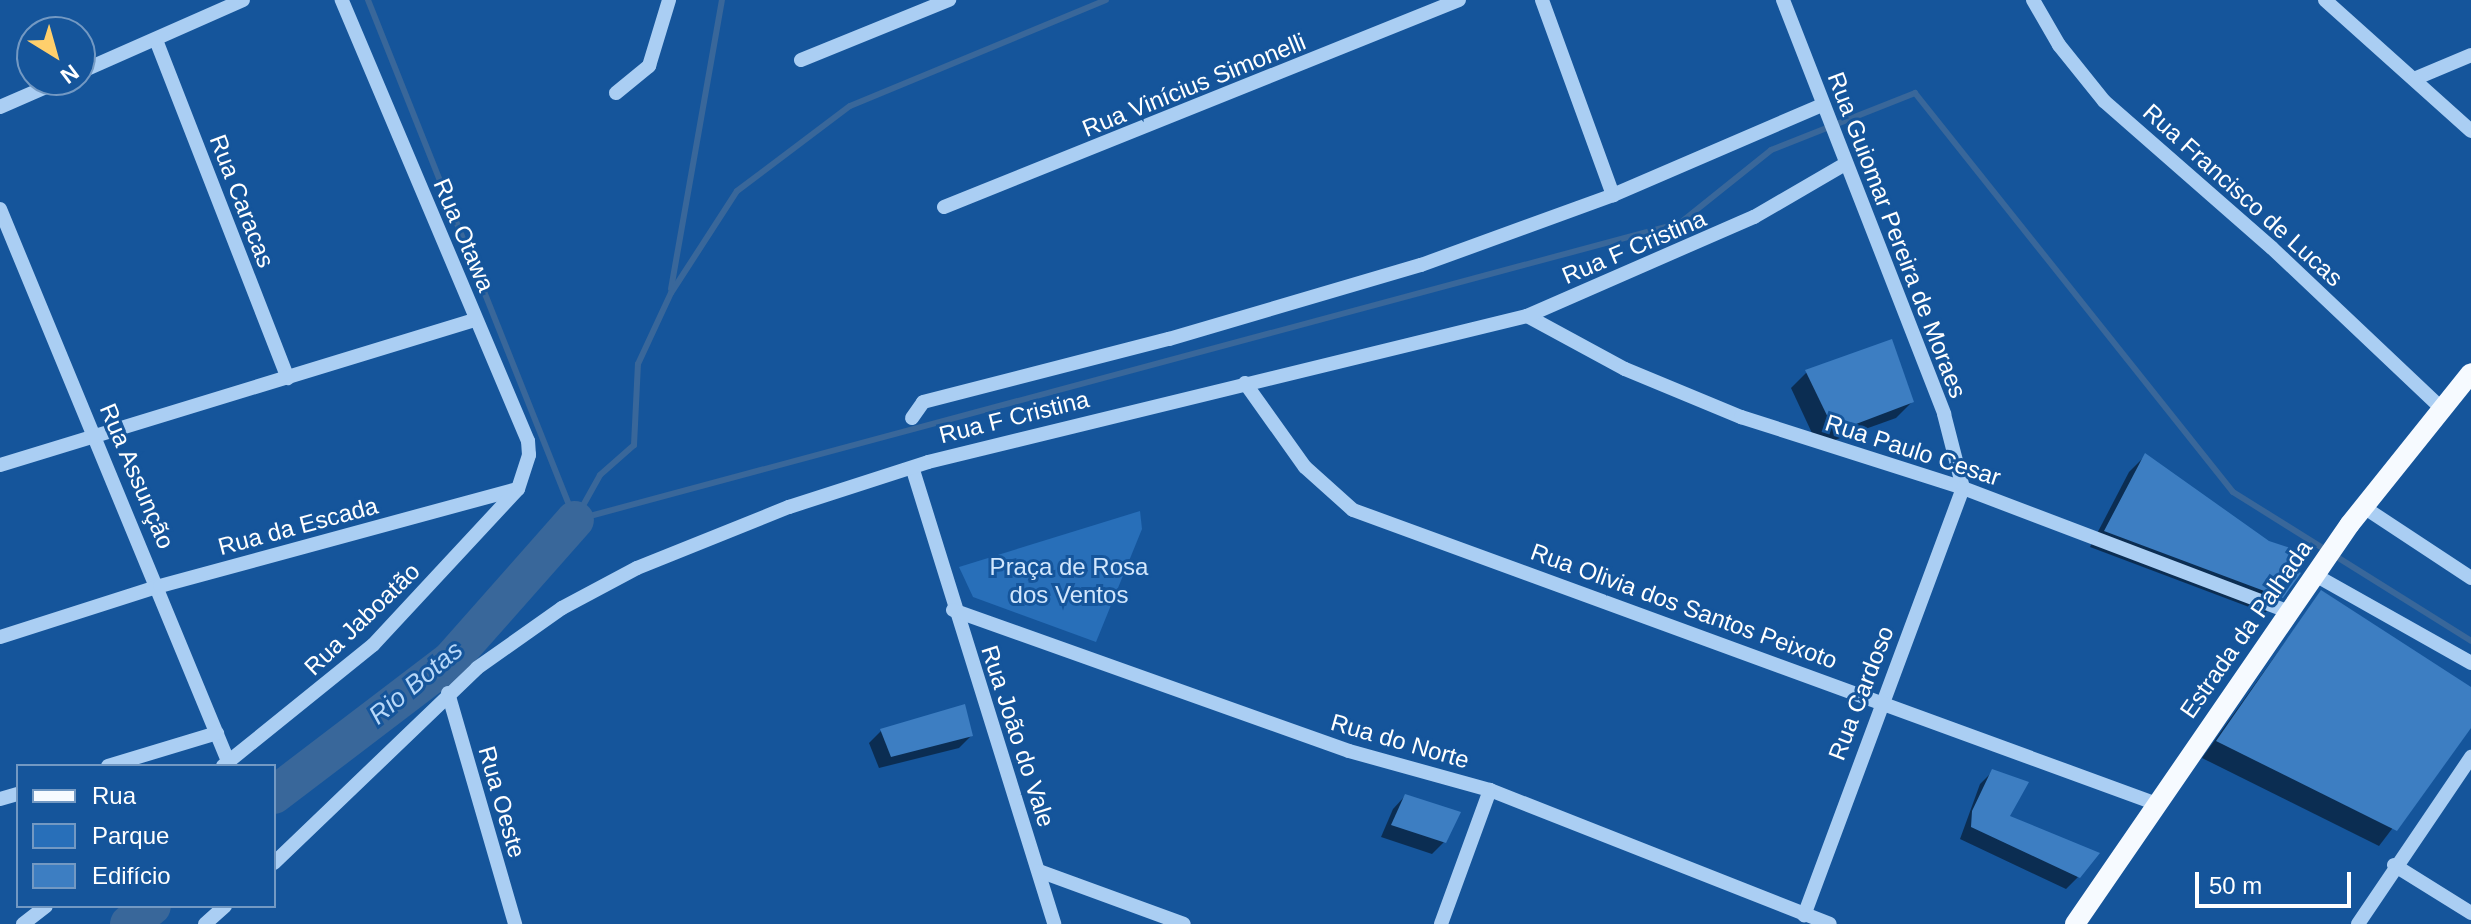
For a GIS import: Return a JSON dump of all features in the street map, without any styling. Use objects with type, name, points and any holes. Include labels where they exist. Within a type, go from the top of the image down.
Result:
[{"type":"main road","name":"Estrada da Palhada","points":[[2075,924],[2350,524],[2471,373]]},
{"type":"street","points":[[96,65],[243,0]]},
{"type":"street","name":"Rua Otawa","points":[[342,0],[528,441],[527,469],[518,489]]},
{"type":"street","points":[[616,93],[649,66],[669,0]]},
{"type":"street","points":[[801,60],[949,0]]},
{"type":"street","name":"Rua Vinícius Simonelli","points":[[944,207],[1459,0]]},
{"type":"street","points":[[1542,0],[1613,195]]},
{"type":"street","name":"Rua Guiomar Pereira de Moraes","points":[[1783,0],[1944,414],[1963,488]]},
{"type":"street","name":"Rua Francisco de Lucas","points":[[2033,0],[2059,45],[2104,101],[2272,248],[2441,408]]},
{"type":"street","points":[[2325,0],[2471,131]]},
{"type":"street","name":"Rua Caracas","points":[[156,40],[288,378]]},
{"type":"street","points":[[2414,79],[2471,55]]},
{"type":"street","points":[[0,107],[25,96]]},
{"type":"street","name":"Rua F Cristina","points":[[912,418],[923,402],[1169,339],[1421,265],[1613,195],[1824,110]]},
{"type":"street","name":"Rua F Cristina","points":[[276,861],[448,693],[523,633],[637,568],[789,507],[913,470],[1245,383],[1527,316],[1754,217],[1843,159]]},
{"type":"street","name":"Rua Assunção","points":[[0,209],[160,586],[226,764]]},
{"type":"street","name":"Rua Paulo Cesar","points":[[1527,316],[1625,369],[1741,417],[1963,488],[2290,612]]},
{"type":"street","points":[[0,465],[475,320]]},
{"type":"street","name":"Rua Olivia dos Santos Peixoto","points":[[1245,383],[1305,467],[1353,510],[2157,804]]},
{"type":"street","name":"Rua João do Vale","points":[[913,470],[953,610],[1054,924]]},
{"type":"street","name":"Rua Cardoso","points":[[1804,915],[1880,701],[1963,488]]},
{"type":"street","name":"Rua da Escada","points":[[0,637],[160,586],[518,489]]},
{"type":"street","name":"Rua Jaboatão","points":[[226,764],[373,645],[518,489]]},
{"type":"street","points":[[2365,508],[2471,578]]},
{"type":"street","points":[[2317,572],[2471,663]]},
{"type":"street","name":"Rua do Norte","points":[[953,610],[1349,751],[1490,790],[1830,924]]},
{"type":"street","name":"Rua Oeste","points":[[448,693],[515,924]]},
{"type":"street","points":[[115,764],[217,733]]},
{"type":"street","points":[[2358,924],[2394,865],[2471,757]]},
{"type":"street","points":[[1441,924],[1490,790]]},
{"type":"street","points":[[2394,865],[2471,913]]},
{"type":"street","points":[[1039,871],[1184,924]]},
{"type":"street","points":[[23,924],[43,908]]},
{"type":"street","points":[[205,924],[223,908]]},
{"type":"green space","name":"Praça de Rosa dos Ventos","points":[[1140,511],[1142,529],[1096,642],[973,597],[959,567]]},
{"type":"building","points":[[1892,339],[1914,402],[1835,432],[1805,370]]},
{"type":"building","points":[[2145,453],[2269,541],[2300,551],[2291,566],[2301,573],[2283,598],[2104,531]]},
{"type":"building","points":[[2321,590],[2471,687],[2471,728],[2397,831],[2216,741]]},
{"type":"building","points":[[965,704],[973,736],[891,757],[880,729]]},
{"type":"building","points":[[1992,769],[2029,782],[2010,816],[2100,853],[2080,878],[1971,827],[1972,811]]},
{"type":"building","points":[[1405,794],[1461,812],[1446,843],[1391,825]]},
{"type":"waterway","points":[[368,0],[575,520]]},
{"type":"waterway","points":[[671,289],[722,0]]},
{"type":"waterway","points":[[575,520],[600,475],[634,445],[638,364],[671,293],[737,191],[850,106],[1106,0]]},
{"type":"waterway","points":[[575,520],[1680,223],[1771,150],[1915,93],[2233,492],[2471,641]]},
{"type":"waterway","name":"Rio Botas","points":[[276,793],[451,660],[575,520]]},
{"type":"waterway","name":"Rio Botas","points":[[129,924],[149,908]]}]
